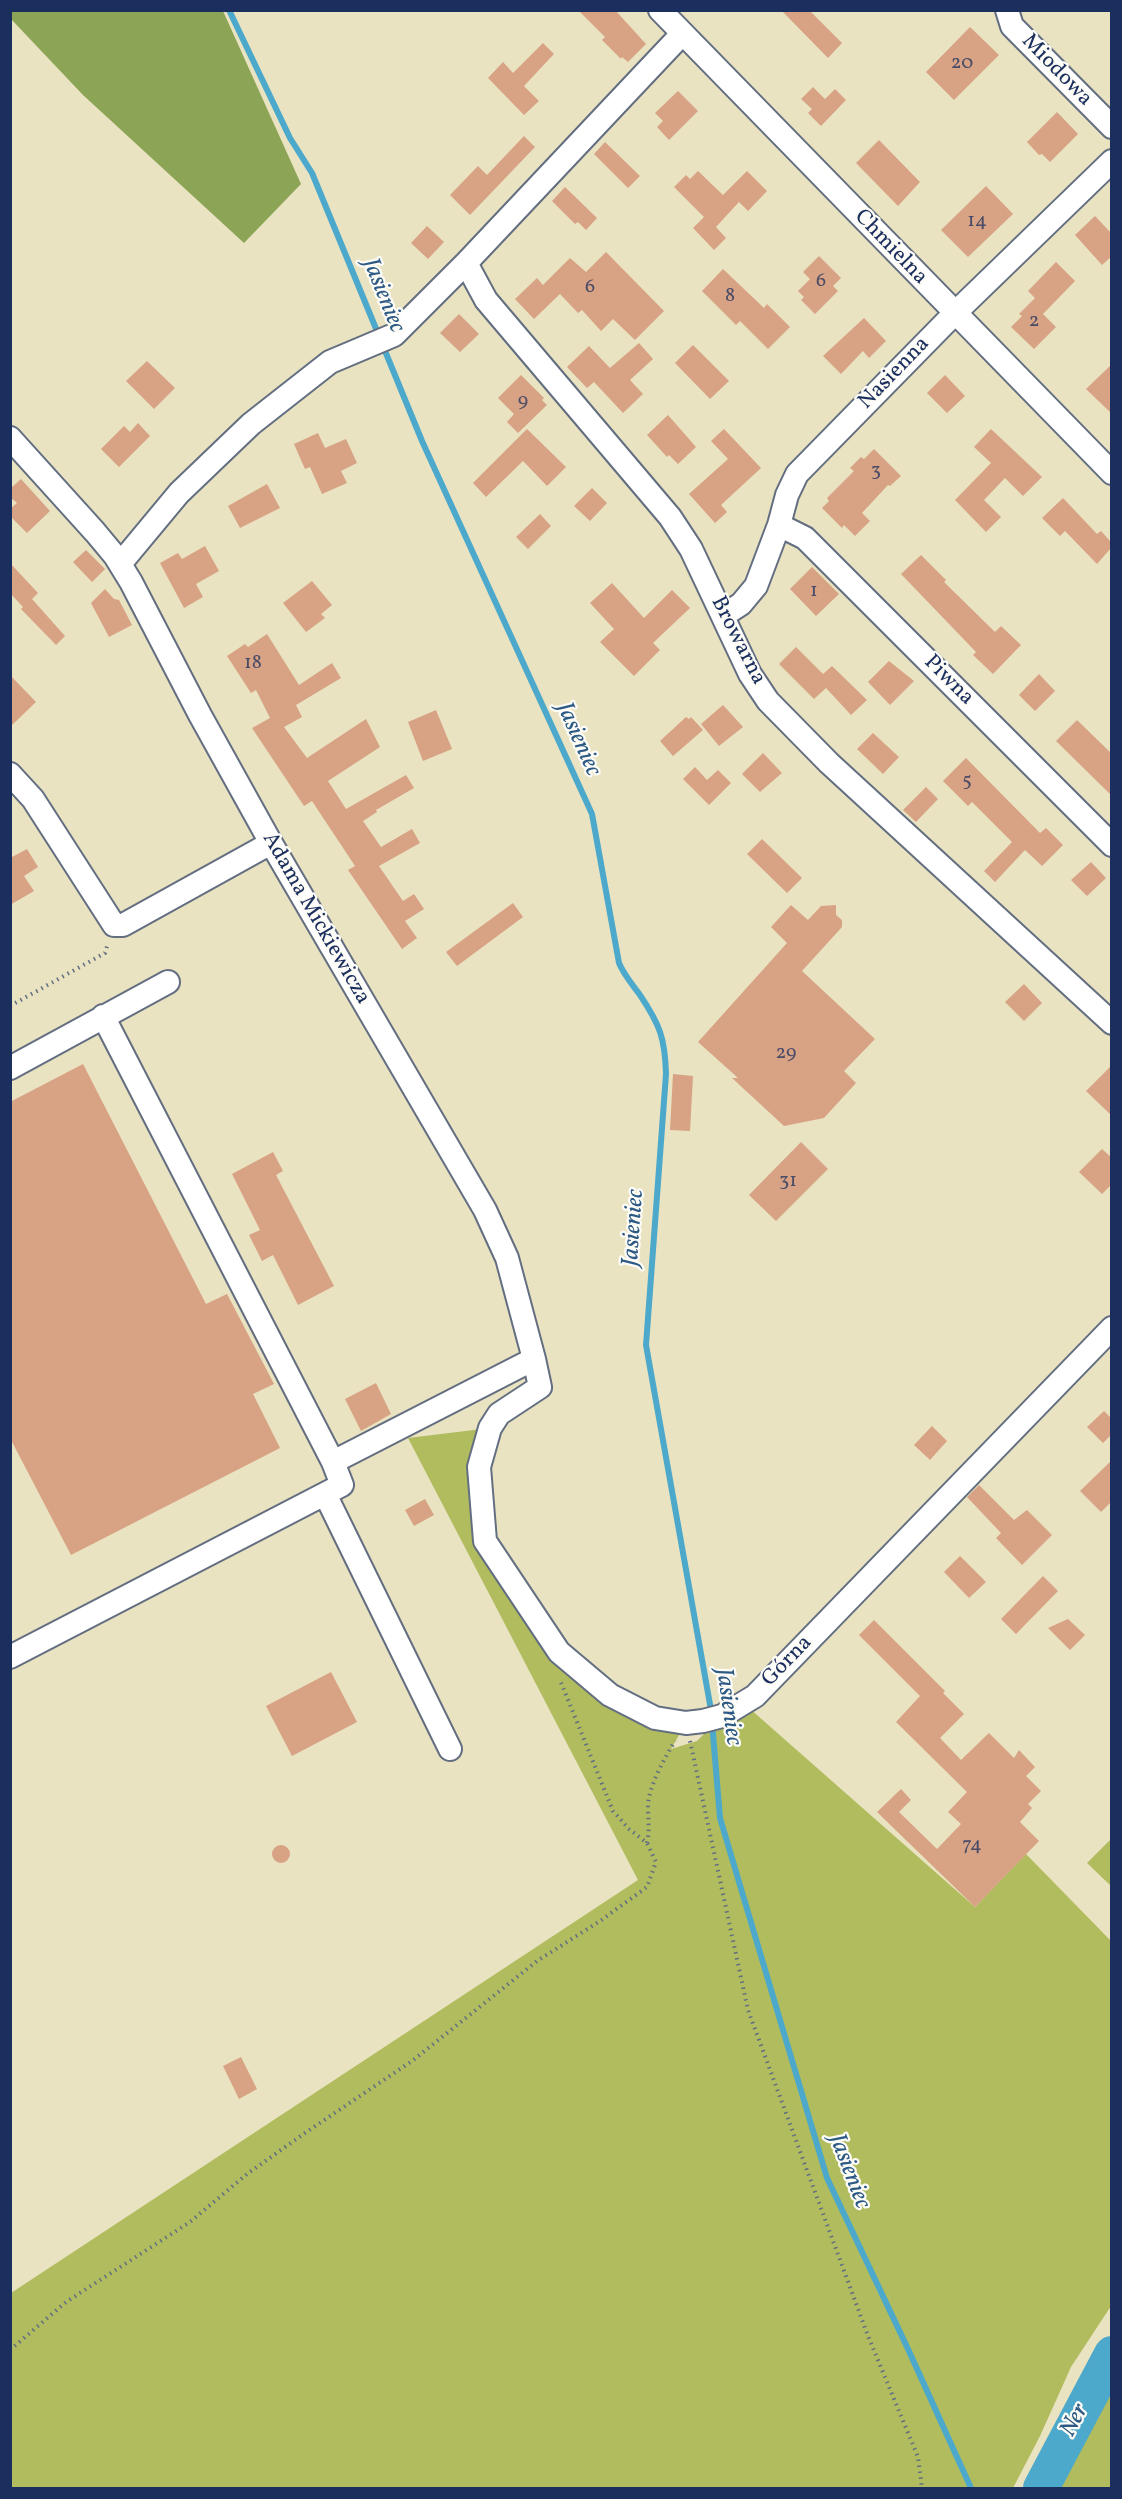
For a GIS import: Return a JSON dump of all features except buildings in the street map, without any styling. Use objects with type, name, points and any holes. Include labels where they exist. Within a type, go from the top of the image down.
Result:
[{"type":"street","name":"Miodowa","points":[[1007,10],[1012,26],[1112,127]]},
{"type":"street","points":[[120,564],[179,493],[251,424],[330,362],[394,335],[466,263],[673,19]]},
{"type":"street","name":"Chmielna","points":[[673,19],[954,314],[1112,473]]},
{"type":"street","name":"Nasienna","points":[[724,615],[741,604],[756,586],[779,525],[787,495],[797,474],[954,314],[1112,161]]},
{"type":"street","name":"Browarna","points":[[466,263],[486,300],[670,517],[691,549],[750,674],[768,701],[829,763],[1112,1023]]},
{"type":"street","name":"Adama Mickiewicza","points":[[10,438],[95,532],[120,564],[271,843],[485,1210],[507,1258],[540,1387],[499,1414],[490,1428],[478,1467],[485,1541],[559,1652],[610,1695],[655,1718],[704,1720]]},
{"type":"street","name":"Piwna","points":[[779,525],[805,538],[1112,845]]},
{"type":"street","points":[[10,774],[33,799],[114,925],[123,925],[271,843]]},
{"type":"street","points":[[10,1068],[168,982]]},
{"type":"street","points":[[10,1657],[342,1485],[333,1462],[103,1016]]},
{"type":"street","name":"Górna","points":[[704,1720],[755,1696],[1112,1328]]},
{"type":"street","points":[[333,1462],[534,1359]]},
{"type":"street","points":[[325,1494],[450,1749]]},
{"type":"path","points":[[10,1006],[105,953],[114,925]]},
{"type":"path","points":[[10,2350],[66,2302],[190,2222],[247,2174],[412,2061],[537,1961],[600,1922],[646,1887],[656,1862],[647,1843],[629,1829],[613,1811],[559,1679]]},
{"type":"path","points":[[647,1843],[650,1831],[648,1803],[666,1757],[704,1720]]},
{"type":"path","points":[[704,1720],[748,2010],[868,2336],[918,2457],[922,2488]]},
{"type":"green space","points":[[11,10],[223,11],[301,184],[244,243],[83,95],[11,19]]},
{"type":"green space","points":[[490,1428],[485,1541],[559,1652],[610,1695],[686,1723],[671,1749],[697,1741],[705,1733],[714,1732],[749,1708],[975,1907],[1026,1854],[1111,1941],[1111,2306],[1071,2367],[1040,2436],[1013,2488],[11,2488],[11,2293],[638,1880],[408,1438]]},
{"type":"green space","points":[[1111,1839],[1111,1886],[1087,1863]]},
{"type":"green space","points":[[1111,2389],[1111,2488],[1056,2488]]},
{"type":"waterway","name":"Jasieniec","points":[[229,10],[290,138],[312,173],[379,336]]},
{"type":"waterway","name":"Jasieniec","points":[[383,346],[422,441],[592,814],[619,963],[652,1015],[663,1041],[666,1074],[646,1345],[711,1710],[720,1818],[827,2178],[971,2488]]},
{"type":"waterway","name":"Ner","points":[[1041,2488],[1112,2354]]}]
